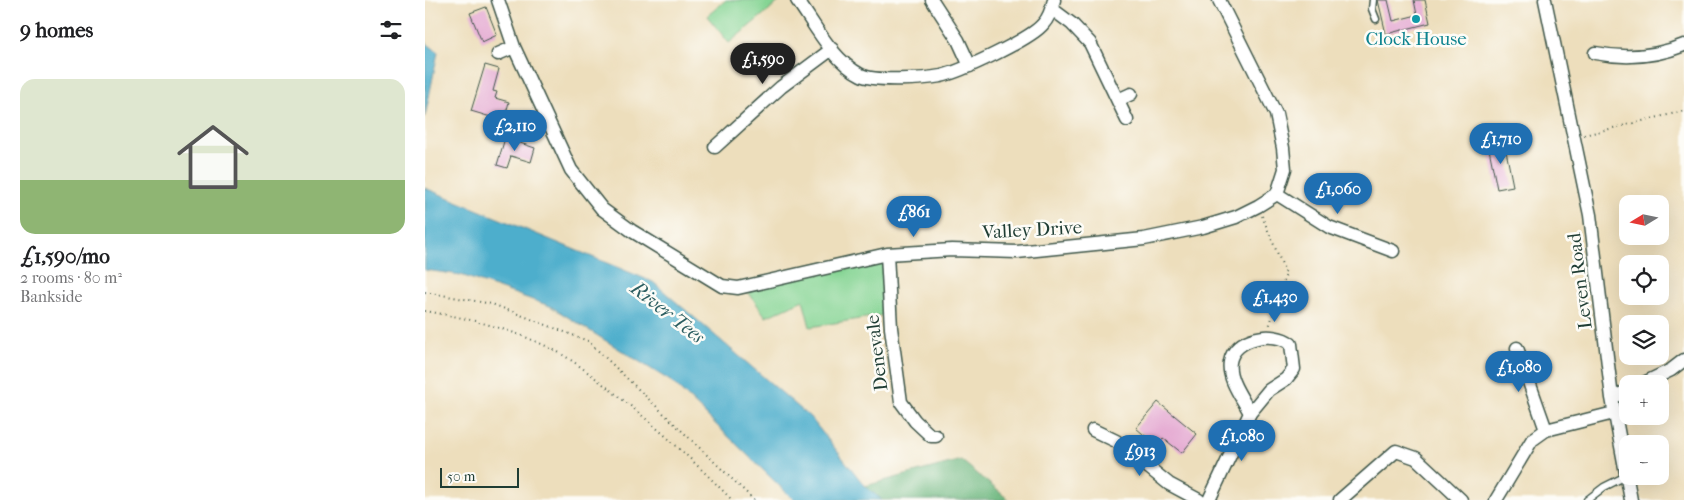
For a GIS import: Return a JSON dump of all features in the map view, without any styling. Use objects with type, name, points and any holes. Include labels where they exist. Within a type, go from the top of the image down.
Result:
[{"type":"street","name":"Valley Drive","points":[[498,0],[514,47],[571,170],[602,209],[632,231],[722,286],[738,288],[887,254],[952,250],[1017,252],[1144,239],[1203,227],[1236,216],[1258,206],[1277,194]]},
{"type":"street","points":[[797,0],[847,67],[863,77],[888,79],[941,76],[970,66],[1006,48],[1043,25],[1053,5],[1090,42],[1127,120]]},
{"type":"street","points":[[932,0],[958,40],[970,66]]},
{"type":"street","points":[[1219,0],[1276,114],[1285,169],[1277,194],[1329,227],[1390,245]]},
{"type":"street","name":"Leven Road","points":[[1545,0],[1590,215],[1612,398],[1619,436]]},
{"type":"street","points":[[1609,42],[1601,54],[1644,57],[1669,52],[1684,45]]},
{"type":"street","points":[[498,54],[514,47]]},
{"type":"street","points":[[715,147],[781,87],[832,49]]},
{"type":"street","points":[[1118,100],[1131,94]]},
{"type":"street","points":[[727,136],[737,146]]},
{"type":"street","name":"Denevale","points":[[887,254],[891,328],[901,402],[915,421],[935,434]]},
{"type":"street","points":[[1209,500],[1250,413],[1269,390],[1286,379],[1294,369],[1291,344],[1284,338],[1266,336],[1239,346],[1230,362],[1232,378],[1250,413]]},
{"type":"street","points":[[1517,347],[1546,430]]},
{"type":"street","points":[[1661,375],[1684,360]]},
{"type":"street","points":[[1612,398],[1619,395]]},
{"type":"street","points":[[1496,500],[1533,440],[1546,430],[1615,413]]},
{"type":"street","points":[[1095,435],[1115,441],[1169,484],[1199,500]]},
{"type":"street","points":[[1339,500],[1396,451],[1416,458],[1461,500]]},
{"type":"street","name":"Leven Road","points":[[1628,485],[1631,500]]},
{"type":"lane","points":[[1373,0],[1376,19]]},
{"type":"lane","points":[[1587,500],[1604,487],[1619,480]]},
{"type":"path","points":[[1573,138],[1684,111]]},
{"type":"path","points":[[1258,206],[1286,274],[1266,336]]},
{"type":"path","points":[[425,292],[492,304],[588,341],[754,500]]},
{"type":"path","points":[[425,311],[489,324],[553,350],[583,368],[632,406],[732,500]]},
{"type":"green space","points":[[726,0],[781,0],[729,43],[707,16]]},
{"type":"green space","points":[[887,254],[890,314],[810,327],[803,300],[766,317],[744,286]]},
{"type":"green space","points":[[961,460],[1009,500],[882,500],[865,486]]},
{"type":"water","points":[[425,42],[438,52],[425,117]]},
{"type":"water","name":"River Tees","points":[[425,188],[653,282],[810,417],[865,486],[882,500],[794,500],[672,382],[550,306],[461,275],[425,270]]},
{"type":"building","name":"Clock House","points":[[1378,0],[1388,0],[1393,21],[1417,15],[1414,0],[1425,0],[1430,23],[1386,34]]},
{"type":"building","points":[[486,7],[497,35],[482,42],[470,13]]},
{"type":"building","points":[[485,65],[499,69],[493,91],[497,92],[495,98],[509,102],[504,121],[471,111]]},
{"type":"building","points":[[505,138],[535,148],[531,162],[511,156],[507,168],[497,165]]},
{"type":"building","points":[[1504,141],[1513,186],[1497,189],[1488,144]]},
{"type":"building","points":[[1158,402],[1197,434],[1182,453],[1163,438],[1157,446],[1136,428]]},
{"type":"place","name":"Clock House","points":[[1416,19]]}]
